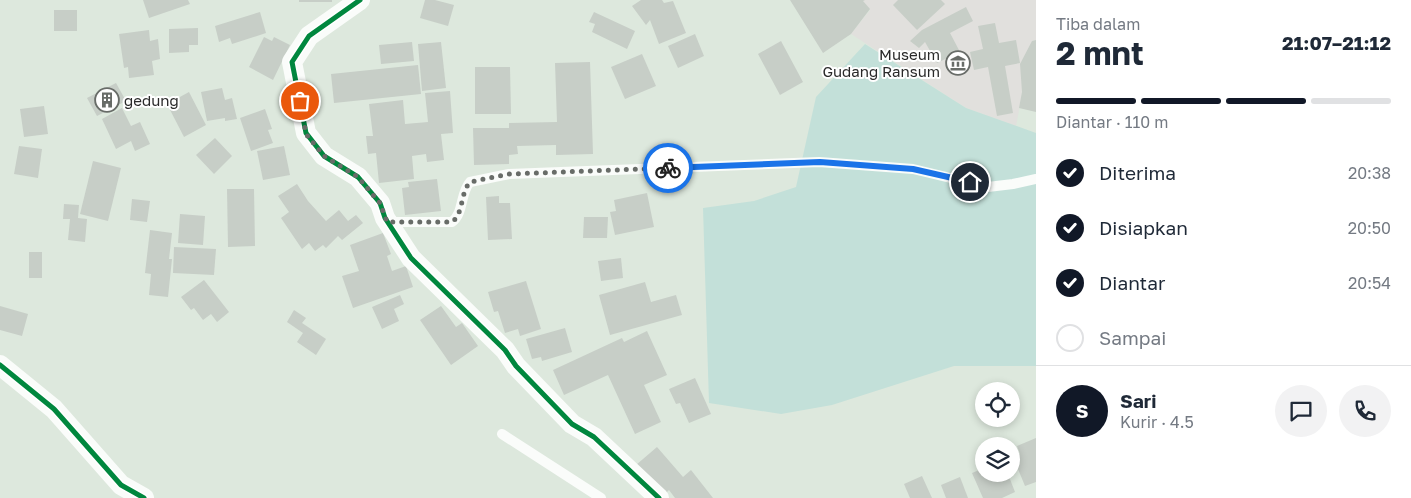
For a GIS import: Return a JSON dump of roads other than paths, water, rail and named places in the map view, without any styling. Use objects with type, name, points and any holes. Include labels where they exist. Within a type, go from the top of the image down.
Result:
[{"type":"street","points":[[360,0],[309,36],[292,62],[306,134],[324,156],[358,177],[380,203],[387,222],[411,258],[505,350],[516,366],[543,395],[572,424],[594,437],[659,498]]},
{"type":"street","points":[[0,365],[54,409],[121,485],[144,498]]},
{"type":"lane","points":[[387,222],[452,222],[457,218],[466,186],[470,182],[509,174],[820,162],[913,169],[988,187],[1036,179]]},
{"type":"lane","points":[[502,434],[601,498]]},
{"type":"place","name":"Museum Gudang Ransum","points":[[958,63]]},
{"type":"place","name":"gedung","points":[[107,100]]}]
